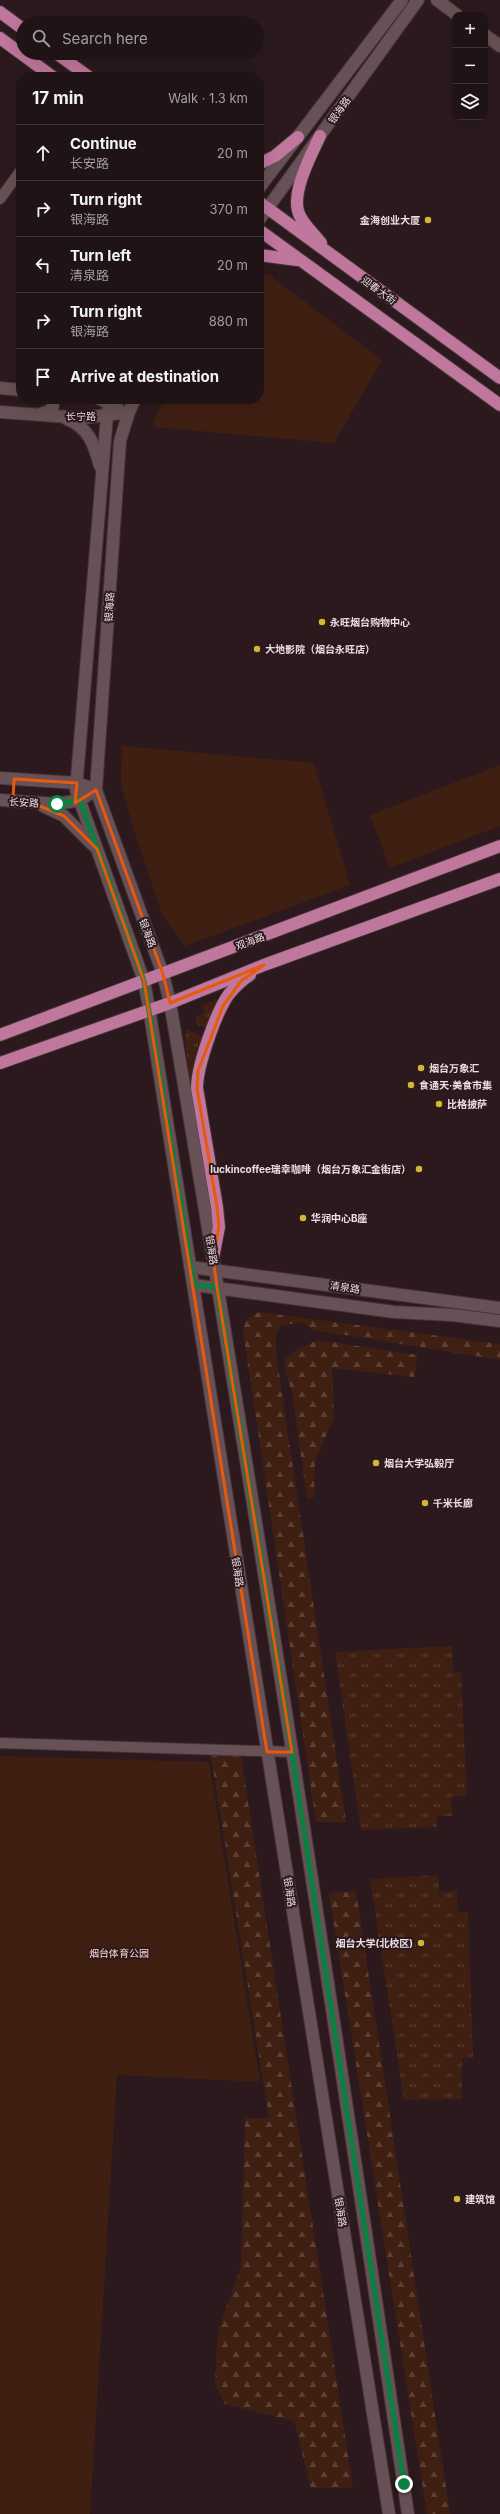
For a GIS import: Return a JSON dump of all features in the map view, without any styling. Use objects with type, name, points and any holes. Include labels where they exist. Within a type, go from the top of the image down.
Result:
[{"type":"main road","name":"银海路","points":[[264,181],[402,0]]},
{"type":"main road","name":"银海路","points":[[264,204],[320,136],[418,0]]},
{"type":"main road","points":[[437,0],[453,12]]},
{"type":"main road","points":[[0,12],[16,24]]},
{"type":"main road","points":[[488,37],[500,46]]},
{"type":"main road","points":[[0,38],[16,50]]},
{"type":"main road","points":[[30,60],[47,72]]},
{"type":"main road","points":[[66,60],[82,72]]},
{"type":"main road","points":[[320,136],[300,184],[297,200],[299,215],[332,256]]},
{"type":"main road","points":[[264,162],[275,156],[298,137]]},
{"type":"main road","name":"迎春大街","points":[[264,206],[500,378]]},
{"type":"main road","points":[[264,234],[500,405]]},
{"type":"main road","points":[[264,256],[301,261]]},
{"type":"main road","points":[[0,388],[16,390]]},
{"type":"main road","points":[[38,414],[50,412],[53,404]]},
{"type":"main road","name":"银海路","points":[[107,404],[77,783],[80,800],[144,981],[149,1008],[390,2514]]},
{"type":"main road","points":[[114,404],[128,412]]},
{"type":"main road","name":"银海路","points":[[133,404],[128,412],[120,441],[96,790],[163,974],[170,1003],[214,1263],[292,1752],[408,2514]]},
{"type":"main road","name":"长宁路","points":[[0,412],[83,418],[128,412]]},
{"type":"main road","points":[[60,416],[78,424],[90,435],[102,476]]},
{"type":"main road","points":[[0,778],[77,783],[96,790]]},
{"type":"main road","points":[[13,801],[14,779]]},
{"type":"main road","name":"长安路","points":[[0,800],[57,804],[80,800],[96,790]]},
{"type":"main road","points":[[30,802],[64,816],[97,849]]},
{"type":"main road","name":"观海路","points":[[0,1035],[500,846]]},
{"type":"main road","points":[[0,1063],[149,1008],[170,1003],[264,965],[500,879]]},
{"type":"main road","points":[[214,1263],[219,1227],[218,1207],[198,1088],[198,1071],[230,994],[241,981],[264,965]]},
{"type":"main road","name":"清泉路","points":[[190,1267],[214,1263],[500,1308]]},
{"type":"main road","name":"清泉路","points":[[194,1285],[394,1312],[452,1315],[500,1321]]},
{"type":"street","points":[[0,199],[16,177]]},
{"type":"street","points":[[0,1743],[292,1752]]},
{"type":"highlighted area","points":[[14,779],[77,783],[75,803],[96,790],[163,974],[170,1003],[264,965],[241,981],[223,1006],[198,1071],[197,1088],[217,1207],[219,1227],[213,1258],[217,1287],[292,1752],[267,1752],[144,981],[97,849],[64,816],[30,802],[13,801]]},
{"type":"green space","points":[[268,274],[382,360],[334,443],[153,427],[156,413],[162,404],[264,404],[264,275]]},
{"type":"green space","points":[[122,746],[314,763],[350,885],[185,946],[162,914],[135,834],[121,785]]},
{"type":"green space","points":[[500,765],[500,826],[390,868],[370,815]]},
{"type":"green space","points":[[217,999],[208,1029],[197,1024],[195,1018],[204,1013],[202,1005]]},
{"type":"green space","points":[[186,1028],[204,1038],[195,1064],[213,1202],[209,1202],[185,1042]]},
{"type":"green space","points":[[259,1312],[500,1344],[500,1360],[314,1330],[303,1323],[281,1325],[276,1335],[276,1353],[346,1822],[316,1822],[243,1331],[246,1319]]},
{"type":"green space","points":[[318,1340],[418,1355],[414,1377],[332,1368],[334,1418],[315,1461],[314,1498],[307,1499],[292,1392],[285,1370],[285,1359],[298,1349]]},
{"type":"green space","points":[[452,1646],[453,1673],[461,1672],[467,1796],[451,1797],[452,1816],[436,1816],[437,1827],[361,1830],[335,1652]]},
{"type":"green space","name":"烟台体育公园","points":[[0,1756],[209,1762],[260,2082],[117,2075],[90,2514],[0,2514]]},
{"type":"green space","points":[[211,1756],[241,1756],[353,2488],[311,2488],[294,2421],[225,2404],[215,2384],[218,2331],[241,2267],[245,2118],[269,2118]]},
{"type":"green space","points":[[438,1875],[439,1892],[457,1891],[458,1912],[468,1912],[473,2058],[462,2058],[462,2099],[404,2100],[370,1879]]},
{"type":"green space","points":[[356,1891],[450,2514],[427,2514],[329,1893]]},
{"type":"place","name":"金海创业大厦","points":[[428,220]]},
{"type":"place","name":"永旺烟台购物中心","points":[[322,622]]},
{"type":"place","name":"大地影院（烟台永旺店）","points":[[257,649]]},
{"type":"place","name":"烟台万象汇","points":[[421,1068]]},
{"type":"place","name":"食通天·美食市集","points":[[411,1085]]},
{"type":"place","name":"比格披萨","points":[[439,1104]]},
{"type":"place","name":"luckincoffee瑞幸咖啡（烟台万象汇金街店）","points":[[419,1169]]},
{"type":"place","name":"华润中心B座","points":[[303,1218]]},
{"type":"place","name":"烟台大学弘毅厅","points":[[376,1463]]},
{"type":"place","name":"千米长廊","points":[[425,1503]]},
{"type":"place","name":"烟台大学(北校区)","points":[[421,1943]]},
{"type":"place","name":"建筑馆","points":[[457,2199]]},
{"type":"route","points":[[57,804],[80,800],[144,981],[194,1285],[217,1287],[292,1752],[404,2484]]}]
